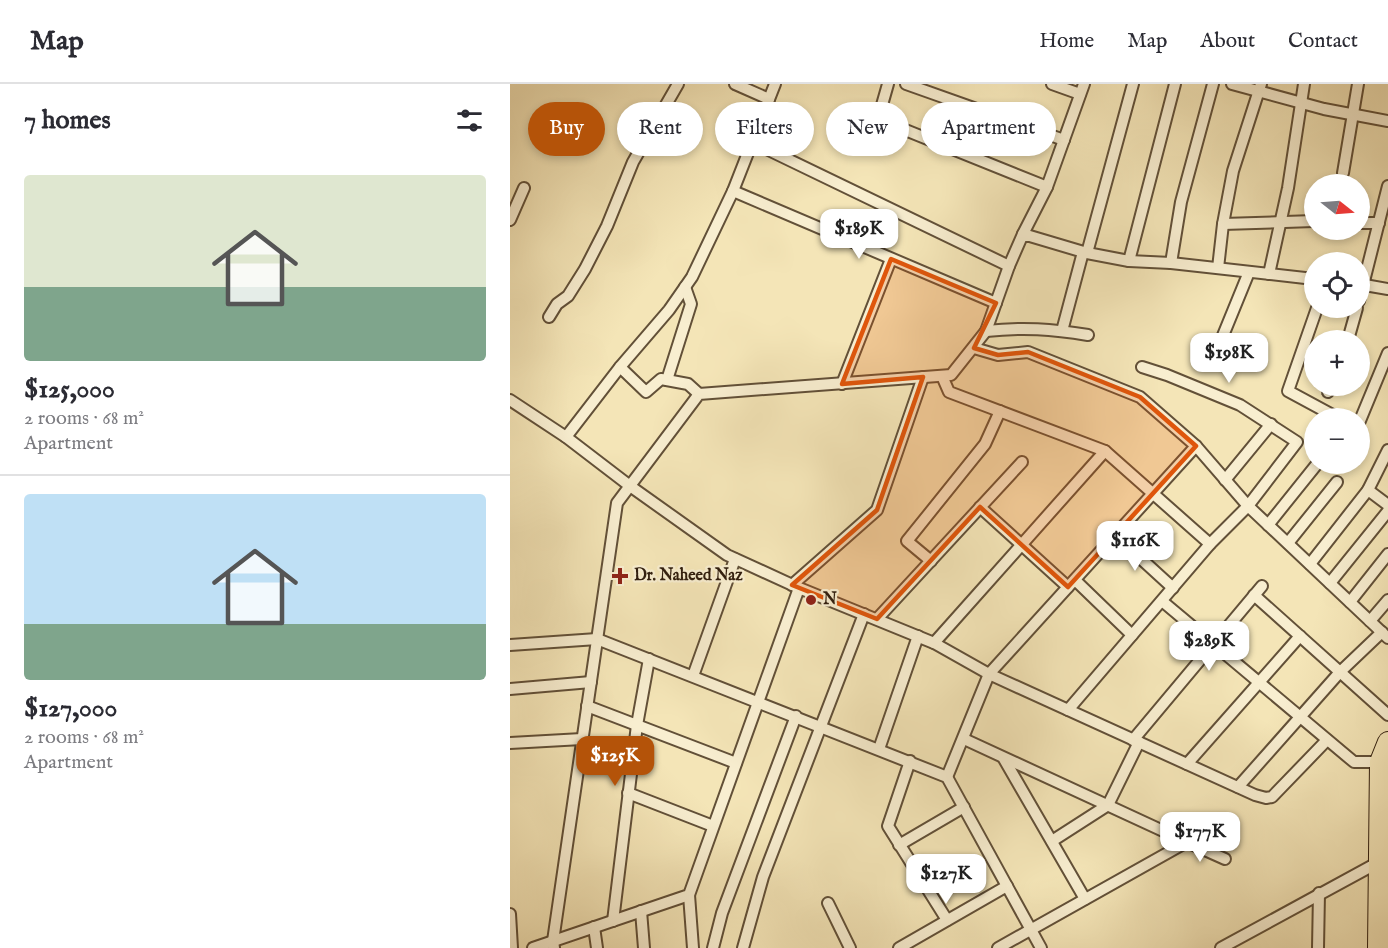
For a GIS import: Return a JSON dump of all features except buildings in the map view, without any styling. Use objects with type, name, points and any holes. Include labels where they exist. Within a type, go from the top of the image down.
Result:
[{"type":"highway","points":[[1378,948],[1383,860],[1380,762],[1388,742]]},
{"type":"street","points":[[549,317],[557,304],[568,296],[585,269],[607,226],[633,162],[678,84]]},
{"type":"street","points":[[735,84],[769,99]]},
{"type":"street","points":[[768,102],[775,84]]},
{"type":"street","points":[[888,84],[878,119],[1047,187]]},
{"type":"street","points":[[906,84],[1064,140]]},
{"type":"street","points":[[620,367],[646,392],[661,379],[688,384],[699,394],[951,375],[986,331],[1009,266],[1047,187],[1082,89],[1052,84]]},
{"type":"street","points":[[1062,331],[1134,84]]},
{"type":"street","points":[[1129,261],[1175,84]]},
{"type":"street","points":[[1171,263],[1181,202],[1213,84]]},
{"type":"street","points":[[1232,84],[1260,88],[1300,102],[1388,121]]},
{"type":"street","points":[[1269,274],[1288,188],[1304,84]]},
{"type":"street","points":[[1343,173],[1358,84]]},
{"type":"street","points":[[1218,268],[1233,171],[1260,88]]},
{"type":"street","points":[[566,437],[620,367],[669,310],[692,277],[733,191],[747,156]]},
{"type":"street","points":[[781,156],[1009,266]]},
{"type":"street","points":[[1370,254],[1388,186]]},
{"type":"street","points":[[510,220],[524,188]]},
{"type":"street","points":[[733,191],[996,303]]},
{"type":"street","points":[[1223,224],[1304,221]]},
{"type":"street","points":[[1370,223],[1379,223]]},
{"type":"street","points":[[1023,234],[1085,253],[1129,261],[1171,263],[1304,278]]},
{"type":"street","points":[[842,384],[891,259]]},
{"type":"street","points":[[1222,338],[1249,272]]},
{"type":"street","points":[[667,380],[691,304],[685,286]]},
{"type":"street","points":[[1370,286],[1388,289]]},
{"type":"street","points":[[1314,318],[1288,391],[1319,408]]},
{"type":"street","points":[[986,331],[1027,327],[1088,336]]},
{"type":"street","points":[[974,348],[998,355],[1028,352],[1140,397],[1196,446],[1248,506],[1385,635],[1340,672],[1238,787]]},
{"type":"street","points":[[1365,408],[1388,353]]},
{"type":"street","points":[[1068,710],[1210,544],[1248,506],[1297,442],[1229,400],[1142,367]]},
{"type":"street","points":[[942,376],[949,392],[1105,451],[1210,544]]},
{"type":"street","points":[[693,948],[689,895],[758,702],[796,586],[877,510],[923,377]]},
{"type":"street","points":[[553,945],[617,503],[699,394]]},
{"type":"street","points":[[510,400],[566,437],[727,555],[934,643],[989,675],[1255,795],[1266,798],[1272,796],[1327,740]]},
{"type":"street","points":[[931,561],[907,541],[985,444],[1000,411]]},
{"type":"street","points":[[1225,480],[1271,424]]},
{"type":"street","points":[[947,777],[989,675],[1196,446]]},
{"type":"street","points":[[1310,564],[1383,473],[1388,450]]},
{"type":"street","points":[[934,643],[1105,451]]},
{"type":"street","points":[[877,619],[1022,462]]},
{"type":"street","points":[[1268,525],[1309,474]]},
{"type":"street","points":[[1288,543],[1337,482]]},
{"type":"street","points":[[1368,490],[1388,505]]},
{"type":"street","points":[[980,507],[1132,635]]},
{"type":"street","points":[[1330,583],[1388,511]]},
{"type":"street","points":[[1115,535],[1173,588]]},
{"type":"street","points":[[1350,602],[1388,554]]},
{"type":"street","points":[[693,676],[735,559]]},
{"type":"street","points":[[1052,842],[1108,805],[1136,741],[1262,586]]},
{"type":"street","points":[[1254,595],[1388,715]]},
{"type":"street","points":[[1370,621],[1388,600]]},
{"type":"street","points":[[1162,601],[1354,762],[1380,762]]},
{"type":"street","points":[[743,948],[763,877],[864,614]]},
{"type":"street","points":[[879,749],[918,636]]},
{"type":"street","points":[[1187,764],[1300,636]]},
{"type":"street","points":[[510,645],[597,639],[947,777],[1041,948]]},
{"type":"street","points":[[612,921],[637,725],[649,659]]},
{"type":"street","points":[[510,689],[591,682]]},
{"type":"street","points":[[587,706],[736,763]]},
{"type":"street","points":[[713,948],[722,913],[796,716]]},
{"type":"street","points":[[510,743],[582,739]]},
{"type":"street","points":[[964,739],[1225,859]]},
{"type":"street","points":[[1004,758],[1085,899]]},
{"type":"street","points":[[910,761],[888,826],[947,920]]},
{"type":"street","points":[[628,793],[713,826]]},
{"type":"street","points":[[898,845],[964,807]]},
{"type":"street","points":[[998,948],[1187,842]]},
{"type":"street","points":[[1221,948],[1383,860]]},
{"type":"street","points":[[899,948],[1007,886]]},
{"type":"street","points":[[1318,948],[1319,893]]},
{"type":"street","points":[[534,948],[553,945],[594,927],[689,895]]},
{"type":"street","points":[[828,903],[850,948]]},
{"type":"street","points":[[641,911],[644,948]]},
{"type":"street","points":[[510,914],[512,948]]},
{"type":"street","points":[[594,927],[597,948]]},
{"type":"highlighted area","points":[[891,259],[996,303],[974,348],[998,355],[1028,352],[1140,397],[1196,446],[1068,587],[980,507],[877,619],[792,585],[877,510],[923,377],[842,384]]},
{"type":"place","name":"Dr. Naheed Naz","points":[[620,576]]},
{"type":"place","name":"N","points":[[811,600]]}]
